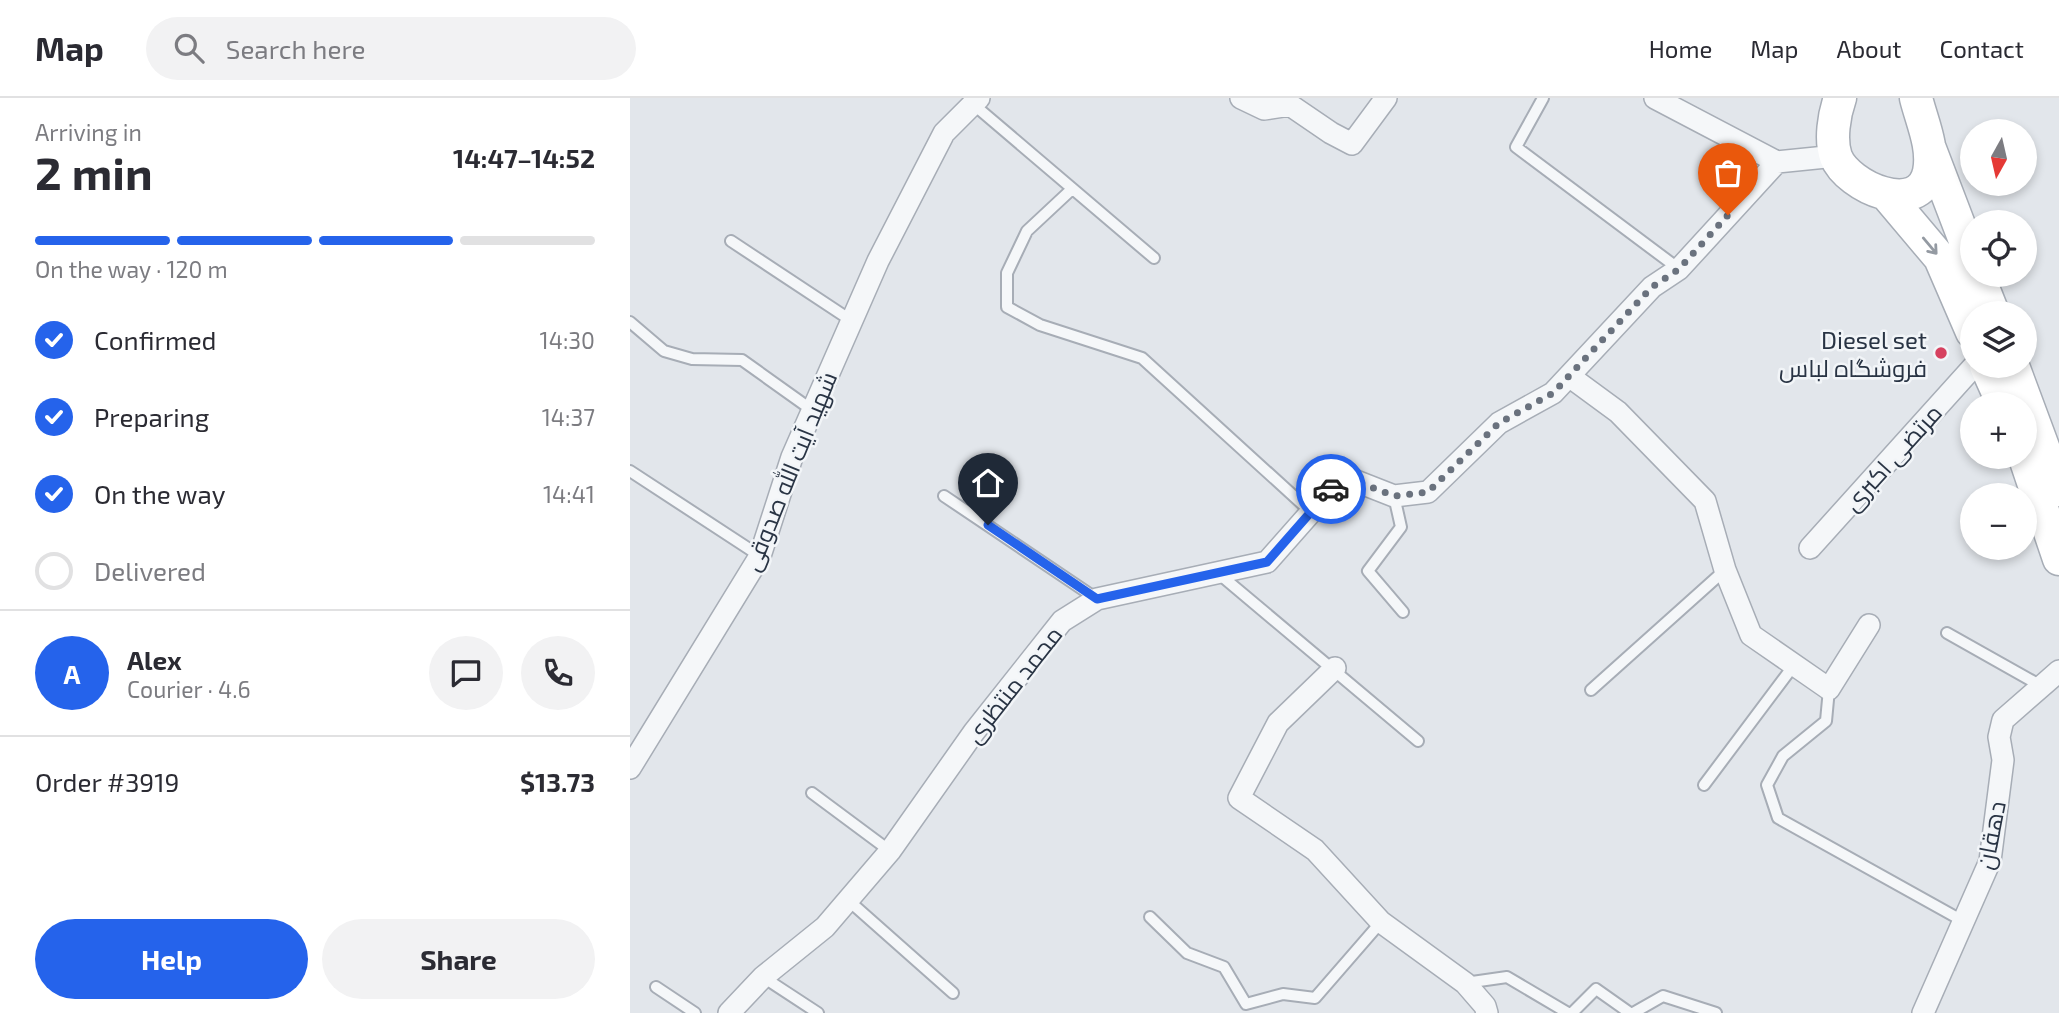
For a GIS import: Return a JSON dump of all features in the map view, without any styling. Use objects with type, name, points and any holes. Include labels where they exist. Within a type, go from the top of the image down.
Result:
[{"type":"main road","points":[[1840,98],[1834,133],[1836,156],[1847,172],[1886,194],[1940,258],[1960,304]]},
{"type":"main road","points":[[1916,98],[1930,148],[1960,227]]},
{"type":"main road","points":[[1886,194],[1905,196],[1920,190],[1929,173],[1930,148]]},
{"type":"main road","points":[[2017,378],[2059,490]]},
{"type":"main road","points":[[2043,450],[2059,559]]},
{"type":"street","points":[[1241,98],[1264,108],[1290,105],[1331,134],[1352,144],[1386,98]]},
{"type":"street","points":[[1655,98],[1777,162],[1836,156]]},
{"type":"street","name":"شهید آیت الله صدوقی","points":[[630,768],[760,556],[792,457],[878,261],[944,133],[976,101]]},
{"type":"street","name":"محمد منتظری","points":[[729,1013],[764,977],[825,927],[890,851],[974,732],[1062,621],[1097,599],[1267,562],[1343,476],[1394,496],[1428,492],[1499,423],[1553,393],[1652,287],[1679,269],[1777,162]]},
{"type":"street","points":[[1569,376],[1618,412],[1705,501],[1724,570],[1751,635],[1829,689],[1869,625]]},
{"type":"street","name":"مرتضی اکبری","points":[[1810,548],[1963,378]]},
{"type":"street","points":[[1335,668],[1278,723],[1239,798],[1315,850],[1381,922],[1465,983],[1485,1006],[1487,1013]]},
{"type":"street","name":"دهقان","points":[[1923,1013],[1990,861],[2003,760],[1999,737],[2003,720],[2059,671]]},
{"type":"lane","points":[[1544,98],[1516,147],[1679,269]]},
{"type":"lane","points":[[976,101],[1072,189],[1154,258]]},
{"type":"lane","points":[[1072,189],[1027,231],[1007,273],[1007,307],[1040,325],[1142,358],[1310,512]]},
{"type":"lane","points":[[731,241],[852,321]]},
{"type":"lane","points":[[630,322],[664,351],[692,359],[741,360],[812,410]]},
{"type":"lane","points":[[630,471],[760,556]]},
{"type":"lane","points":[[944,496],[1097,599]]},
{"type":"lane","points":[[1394,496],[1401,527],[1368,572],[1403,612]]},
{"type":"lane","points":[[1591,691],[1724,570]]},
{"type":"lane","points":[[1218,573],[1335,668],[1418,741]]},
{"type":"lane","points":[[1947,633],[2043,687]]},
{"type":"lane","points":[[1704,785],[1794,665]]},
{"type":"lane","points":[[1829,689],[1826,721],[1783,756],[1767,785],[1778,818],[1963,921]]},
{"type":"lane","points":[[812,793],[890,851]]},
{"type":"lane","points":[[848,900],[953,993]]},
{"type":"lane","points":[[1150,917],[1187,953],[1224,967],[1246,1004],[1283,994],[1315,998],[1381,922]]},
{"type":"lane","points":[[764,977],[818,1013]]},
{"type":"lane","points":[[1465,983],[1507,977],[1570,1013],[1596,989],[1631,1013],[1663,996],[1716,1013]]},
{"type":"lane","points":[[656,987],[695,1013]]},
{"type":"way so far","points":[[1331,489],[1343,476],[1394,496],[1428,492],[1499,423],[1553,393],[1652,287],[1679,269],[1728,215]]},
{"type":"place","name":"Diesel set فروشگاه لباس","points":[[1941,353]]},
{"type":"route","points":[[988,525],[1097,599],[1267,562],[1331,489]]}]
